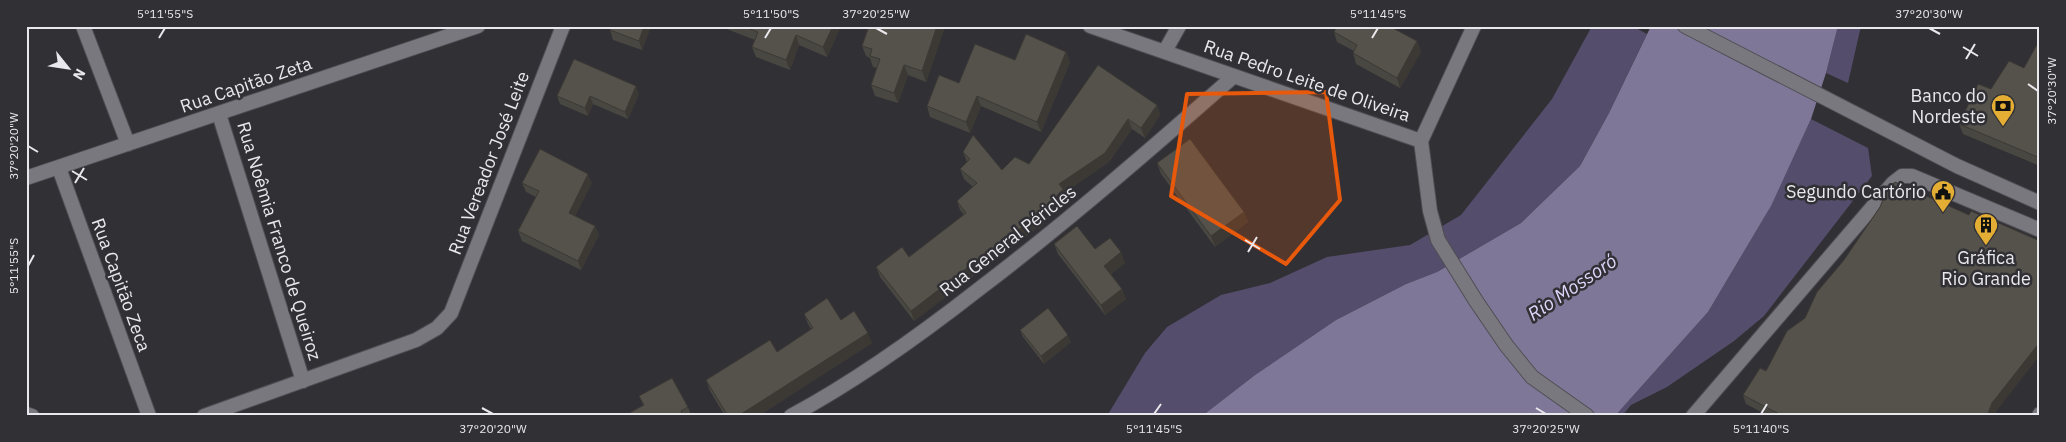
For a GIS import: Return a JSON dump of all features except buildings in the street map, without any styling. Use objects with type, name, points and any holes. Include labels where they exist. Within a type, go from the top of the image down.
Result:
[{"type":"street","points":[[83,26],[128,144]]},
{"type":"street","name":"Rua Capitão Zeta","points":[[26,178],[478,26]]},
{"type":"street","name":"Rua Vereador José Leite","points":[[303,381],[416,340],[437,328],[451,313],[563,26]]},
{"type":"street","name":"Rua Pedro Leite de Oliveira","points":[[1090,26],[1421,141],[1430,211],[1438,240],[1506,345],[1532,377],[1587,416]]},
{"type":"street","points":[[1165,51],[1179,26]]},
{"type":"street","points":[[1421,141],[1474,26]]},
{"type":"street","points":[[1685,26],[1957,166],[2040,203]]},
{"type":"street","name":"Rua General Péricles","points":[[791,416],[832,393],[929,328],[1050,234],[1234,76]]},
{"type":"street","name":"Rua Noêmia Franco de Queiroz","points":[[219,114],[303,381]]},
{"type":"street","name":"Rua Capitão Zeca","points":[[59,168],[148,416]]},
{"type":"street","points":[[1693,416],[1893,183],[1902,176],[1912,176],[2040,230]]},
{"type":"street","points":[[204,416],[303,381]]},
{"type":"street","points":[[26,414],[32,416]]},
{"type":"highlighted area","points":[[1326,92],[1340,200],[1286,264],[1171,196],[1187,94]]},
{"type":"shaded area","points":[[1592,26],[1632,26],[1647,34],[1609,113],[1580,166],[1521,223],[1437,272],[1406,284],[1336,320],[1255,375],[1202,416],[1107,416],[1145,353],[1167,327],[1221,295],[1270,283],[1327,257],[1410,245],[1461,215],[1552,99]]},
{"type":"shaded area","points":[[1838,26],[1861,26],[1848,83],[1826,73]]},
{"type":"shaded area","points":[[1811,119],[1868,148],[1872,176],[1764,316],[1734,341],[1667,387],[1631,405],[1622,416],[1615,416],[1708,312],[1768,211]]},
{"type":"water","name":"Rio Mossoró","points":[[1651,26],[1838,26],[1826,73],[1811,119],[1771,206],[1708,312],[1615,416],[1202,416],[1255,375],[1336,320],[1406,284],[1437,272],[1521,223],[1580,166],[1609,113]]},
{"type":"place","name":"Banco do Nordeste","points":[[2003,127]]},
{"type":"place","name":"Segundo Cartório","points":[[1943,213]]},
{"type":"place","name":"Gráfica Rio Grande","points":[[1986,246]]}]
